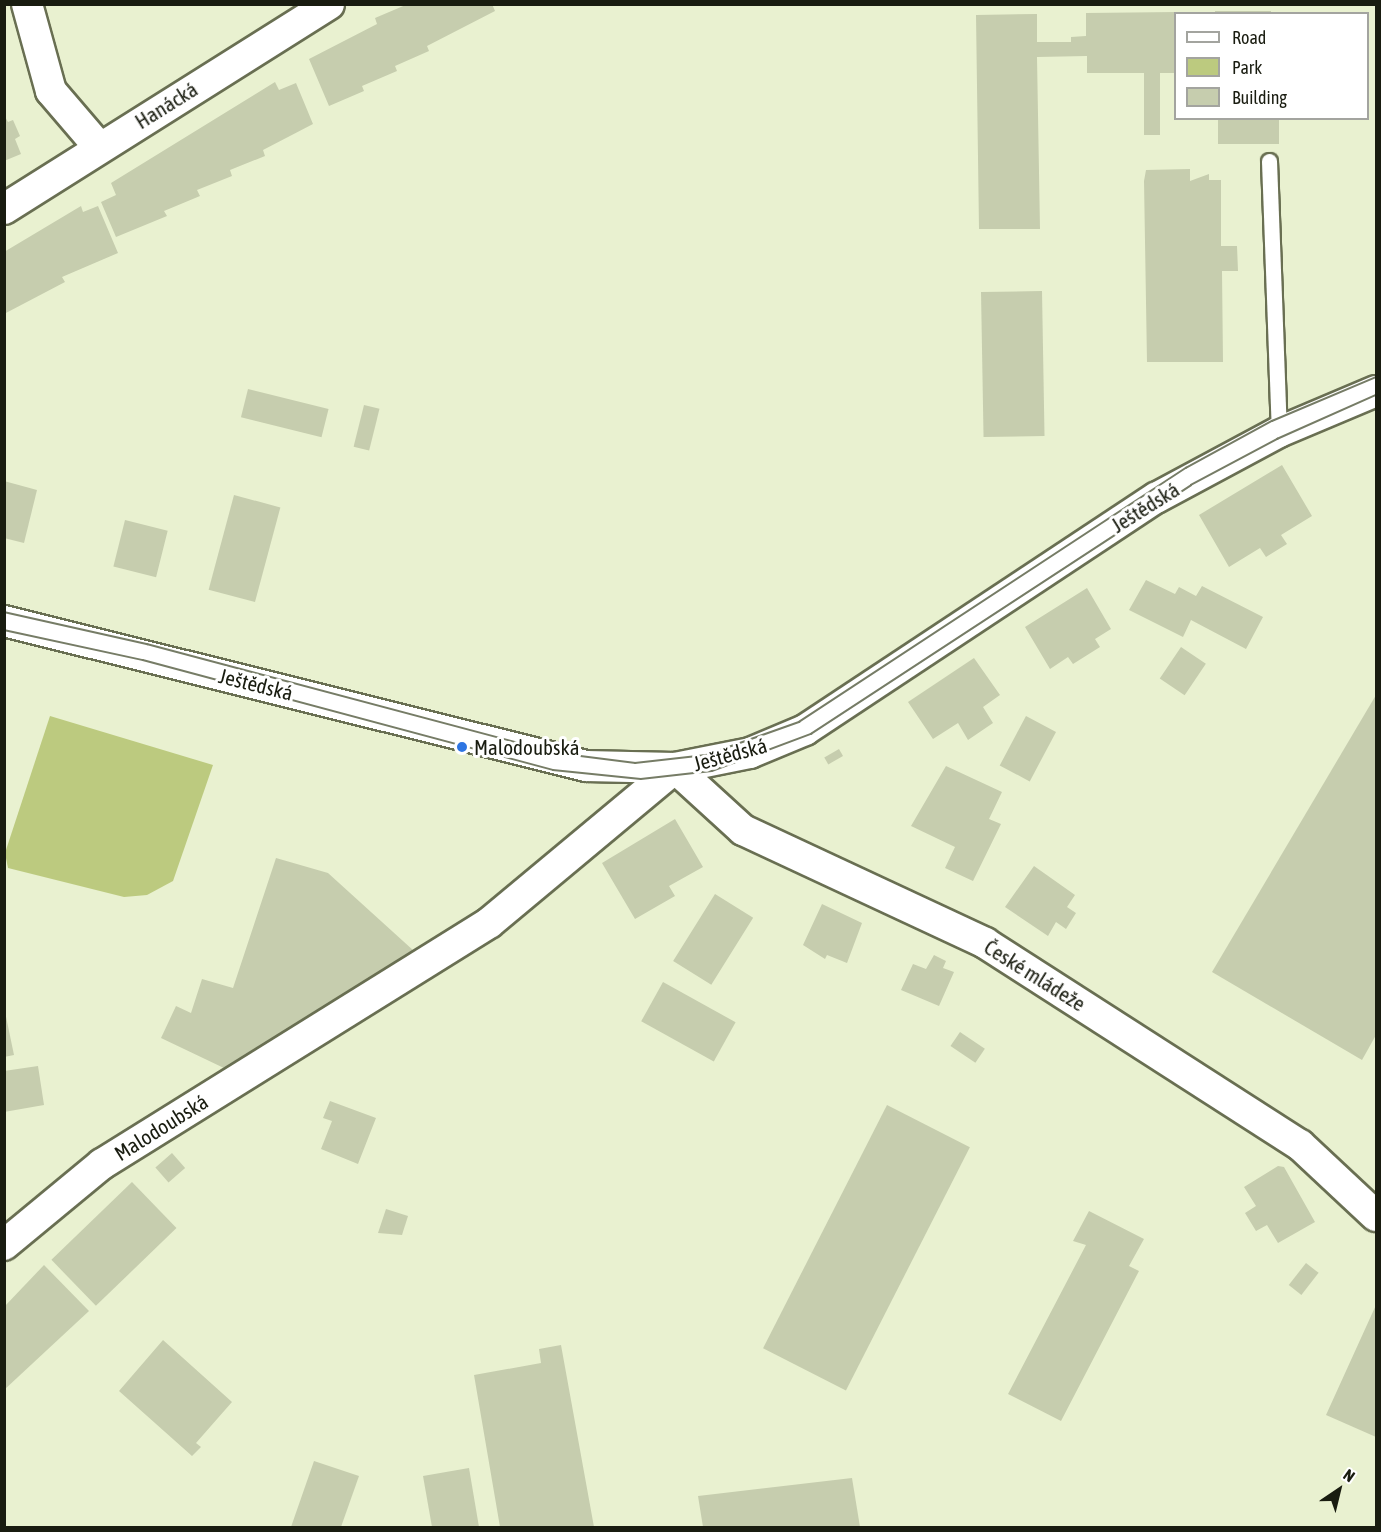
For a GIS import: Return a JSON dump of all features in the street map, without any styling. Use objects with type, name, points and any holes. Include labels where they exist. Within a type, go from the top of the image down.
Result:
[{"type":"street","points":[[27,4],[51,91],[99,147]]},
{"type":"street","name":"Hanácká","points":[[4,209],[329,4]]},
{"type":"street","name":"Ještědská","points":[[4,621],[586,766],[675,768],[750,753],[805,730],[1156,498],[1279,432],[1377,391]]},
{"type":"street","name":"České mládeže","points":[[675,768],[743,830],[995,949],[1300,1145],[1377,1216]]},
{"type":"street","name":"Malodoubská","points":[[4,1245],[102,1164],[489,923],[675,768]]},
{"type":"lane","points":[[1269,161],[1279,432]]},
{"type":"green space","points":[[50,716],[213,765],[173,881],[147,895],[124,897],[8,868],[5,853]]},
{"type":"building","points":[[408,4],[492,4],[495,11],[427,46],[429,51],[395,66],[397,71],[362,86],[364,91],[329,106],[309,59],[377,24],[375,18]]},
{"type":"building","points":[[1271,11],[1271,12],[1215,12]]},
{"type":"building","points":[[1174,12],[1174,73],[1160,73],[1160,135],[1144,135],[1144,73],[1087,73],[1087,56],[1037,57],[1040,229],[979,229],[976,15],[1037,14],[1037,42],[1071,42],[1071,37],[1086,36],[1086,13]]},
{"type":"building","points":[[275,82],[279,90],[296,83],[313,124],[263,150],[265,156],[230,170],[232,176],[197,190],[200,196],[164,211],[167,216],[116,237],[101,202],[116,195],[111,183]]},
{"type":"building","points":[[4,115],[8,122],[13,120],[20,136],[15,139],[21,154],[4,161]]},
{"type":"building","points":[[1218,120],[1279,120],[1279,144],[1218,144]]},
{"type":"building","points":[[1190,169],[1190,181],[1209,174],[1209,180],[1221,180],[1221,246],[1237,246],[1238,271],[1222,271],[1223,362],[1147,362],[1144,181],[1146,170]]},
{"type":"building","points":[[81,206],[83,212],[98,206],[118,253],[62,277],[65,282],[4,314],[4,252]]},
{"type":"building","points":[[1042,291],[1045,436],[984,437],[981,292]]},
{"type":"building","points":[[248,389],[329,409],[322,437],[241,417]]},
{"type":"building","points":[[364,405],[380,409],[369,451],[354,447]]},
{"type":"building","points":[[1282,465],[1312,516],[1281,535],[1287,544],[1266,557],[1260,548],[1229,567],[1199,515]]},
{"type":"building","points":[[4,481],[37,490],[24,543],[4,538]]},
{"type":"building","points":[[234,495],[280,507],[255,602],[209,590]]},
{"type":"building","points":[[125,520],[168,531],[156,577],[113,567]]},
{"type":"building","points":[[1146,580],[1175,594],[1179,587],[1196,596],[1202,586],[1263,617],[1246,649],[1191,620],[1183,637],[1129,610]]},
{"type":"building","points":[[1087,588],[1111,629],[1095,639],[1100,647],[1073,664],[1068,657],[1050,669],[1025,627]]},
{"type":"building","points":[[1181,647],[1206,664],[1185,695],[1160,679]]},
{"type":"building","points":[[974,658],[1000,695],[983,707],[993,723],[968,740],[958,723],[933,739],[908,702]]},
{"type":"building","points":[[1376,695],[1376,1035],[1362,1060],[1212,972]]},
{"type":"building","points":[[1026,716],[1056,732],[1030,781],[1000,765]]},
{"type":"building","points":[[839,749],[843,756],[828,764],[824,758]]},
{"type":"building","points":[[946,766],[1002,792],[989,819],[1001,824],[973,881],[945,868],[955,847],[911,826]]},
{"type":"building","points":[[675,819],[703,867],[669,886],[675,896],[635,919],[602,863]]},
{"type":"building","points":[[276,858],[328,873],[414,951],[226,1069],[161,1038],[176,1006],[191,1013],[202,979],[233,988]]},
{"type":"building","points":[[1034,866],[1075,895],[1067,907],[1076,913],[1066,929],[1056,922],[1048,936],[1005,907]]},
{"type":"building","points":[[715,894],[753,918],[711,985],[673,961]]},
{"type":"building","points":[[822,904],[862,923],[847,963],[827,955],[825,959],[803,945]]},
{"type":"building","points":[[934,955],[946,961],[943,968],[954,972],[939,1006],[901,990],[913,964],[926,969]]},
{"type":"building","points":[[663,982],[736,1022],[714,1062],[641,1021]]},
{"type":"building","points":[[4,1007],[14,1055],[4,1057]]},
{"type":"building","points":[[960,1032],[985,1049],[975,1063],[950,1046]]},
{"type":"building","points":[[38,1066],[44,1105],[4,1112],[4,1071]]},
{"type":"building","points":[[330,1101],[376,1118],[358,1164],[321,1149],[332,1121],[323,1118]]},
{"type":"building","points":[[887,1105],[970,1147],[846,1390],[763,1348]]},
{"type":"building","points":[[172,1153],[185,1168],[169,1183],[155,1167]]},
{"type":"building","points":[[1278,1166],[1284,1167],[1315,1222],[1278,1243],[1267,1225],[1256,1231],[1245,1213],[1256,1206],[1244,1187]]},
{"type":"building","points":[[132,1182],[176,1228],[96,1306],[51,1260]]},
{"type":"building","points":[[386,1209],[408,1216],[402,1235],[378,1233]]},
{"type":"building","points":[[1089,1211],[1144,1239],[1129,1266],[1139,1271],[1061,1421],[1008,1394],[1086,1245],[1073,1241]]},
{"type":"building","points":[[1306,1263],[1319,1273],[1301,1295],[1289,1285]]},
{"type":"building","points":[[44,1265],[89,1311],[4,1390],[4,1307]]},
{"type":"building","points":[[1376,1305],[1376,1437],[1326,1415]]},
{"type":"building","points":[[163,1340],[232,1402],[196,1443],[201,1447],[192,1456],[119,1391]]},
{"type":"building","points":[[561,1345],[594,1527],[500,1527],[474,1375],[541,1363],[539,1349]]},
{"type":"building","points":[[314,1461],[359,1476],[341,1527],[291,1527]]},
{"type":"building","points":[[469,1468],[479,1527],[432,1527],[423,1476]]},
{"type":"building","points":[[852,1478],[860,1527],[703,1527],[698,1496]]},
{"type":"tram line","points":[[4,612],[147,644],[557,753],[635,763],[706,755],[799,722],[1186,468],[1272,421],[1376,377]]},
{"type":"tram line","points":[[4,630],[143,660],[553,770],[641,779],[712,771],[811,734],[1191,485],[1277,439],[1376,395]]},
{"type":"place","name":"Malodoubská","points":[[462,747]]}]
